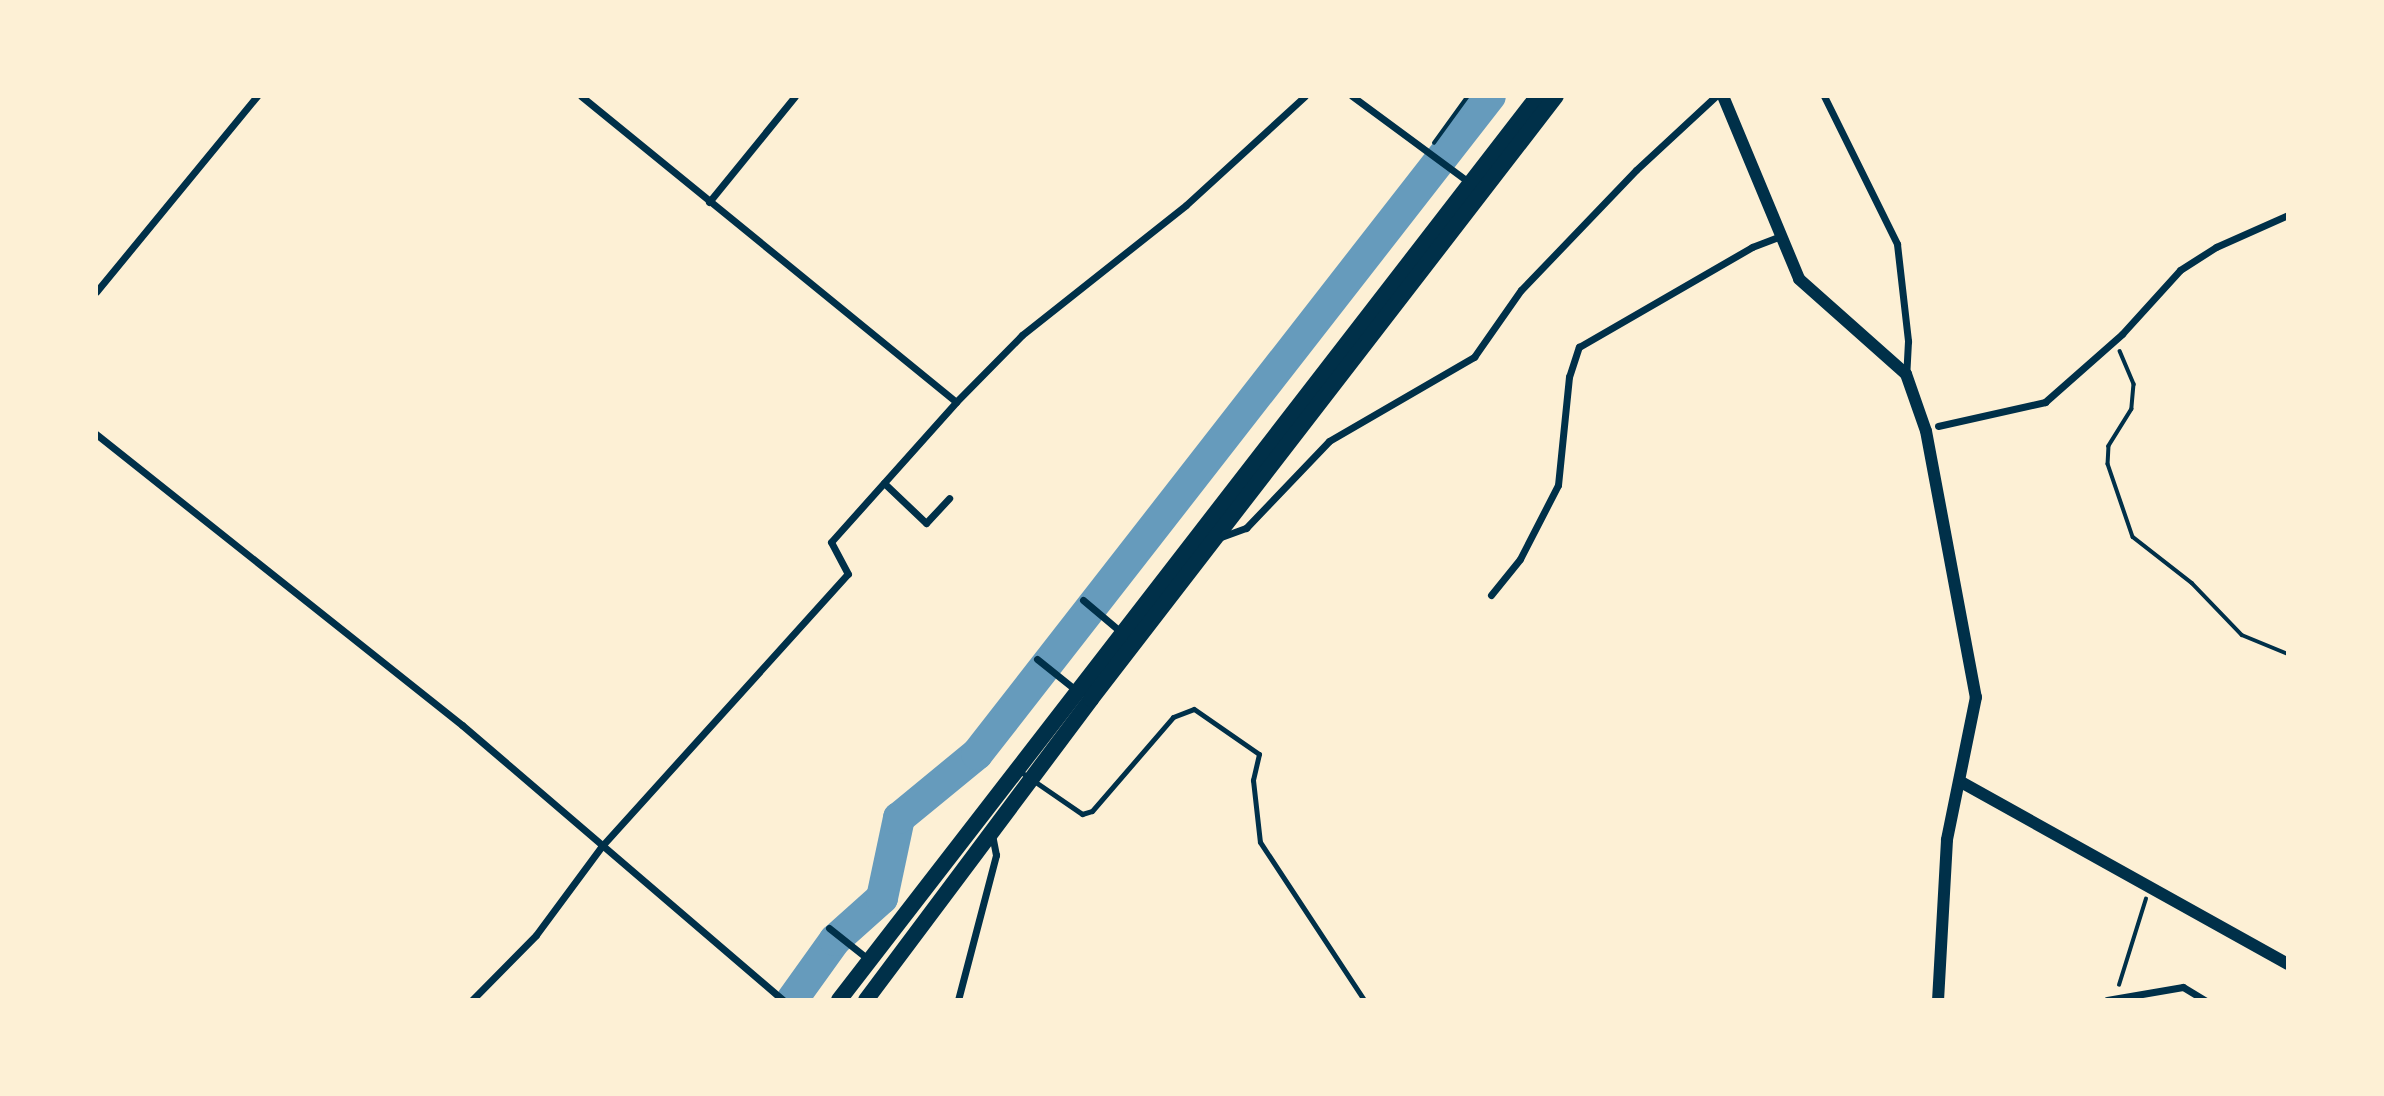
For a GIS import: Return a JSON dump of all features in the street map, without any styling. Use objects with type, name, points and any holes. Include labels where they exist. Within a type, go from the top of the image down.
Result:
[{"type":"main road","points":[[866,1000],[1216,539],[1538,96]]},
{"type":"main road","points":[[839,1000],[1202,529],[1474,186],[1556,96]]},
{"type":"street","points":[[96,292],[257,96]]},
{"type":"street","points":[[581,96],[956,402]]},
{"type":"street","points":[[709,202],[795,96]]},
{"type":"street","points":[[472,1000],[536,936],[601,847],[848,574],[831,542],[956,402],[1022,335],[1186,205],[1304,96]]},
{"type":"street","points":[[1352,96],[1474,186]]},
{"type":"street","points":[[1202,529],[1216,539],[1247,528],[1329,441],[1474,357],[1521,290],[1636,170],[1716,96]]},
{"type":"street","points":[[1723,96],[1799,279],[1906,374]]},
{"type":"street","points":[[1824,96],[1897,244],[1908,341],[1906,374],[1926,431],[1976,697],[1947,841],[1938,1000]]},
{"type":"street","points":[[1938,426],[2045,402],[2114,341],[2180,270],[2216,247],[2288,215]]},
{"type":"street","points":[[1491,595],[1520,559],[1558,485],[1569,377],[1579,347],[1752,247],[1781,236]]},
{"type":"street","points":[[96,434],[462,725],[780,998]]},
{"type":"street","points":[[884,483],[926,523],[949,498]]},
{"type":"street","points":[[1083,600],[1121,633]]},
{"type":"street","points":[[1037,659],[1077,691]]},
{"type":"street","points":[[1961,782],[2288,964]]},
{"type":"street","points":[[958,1000],[996,855],[992,833]]},
{"type":"street","points":[[829,928],[869,959]]},
{"type":"street","points":[[2107,1000],[2183,987],[2205,1000]]},
{"type":"lane","points":[[1018,770],[1082,814],[1092,811],[1173,717],[1194,709],[1259,754],[1253,780],[1260,842],[1364,1000]]},
{"type":"path","points":[[1428,151],[1468,96]]},
{"type":"path","points":[[2114,341],[2134,384],[2133,410],[2109,446],[2108,464],[2133,537],[2192,583],[2242,635],[2288,654]]},
{"type":"path","points":[[2117,998],[2151,888]]},
{"type":"waterway","points":[[792,1000],[835,940],[882,898],[899,818],[977,754],[1490,96]]}]
